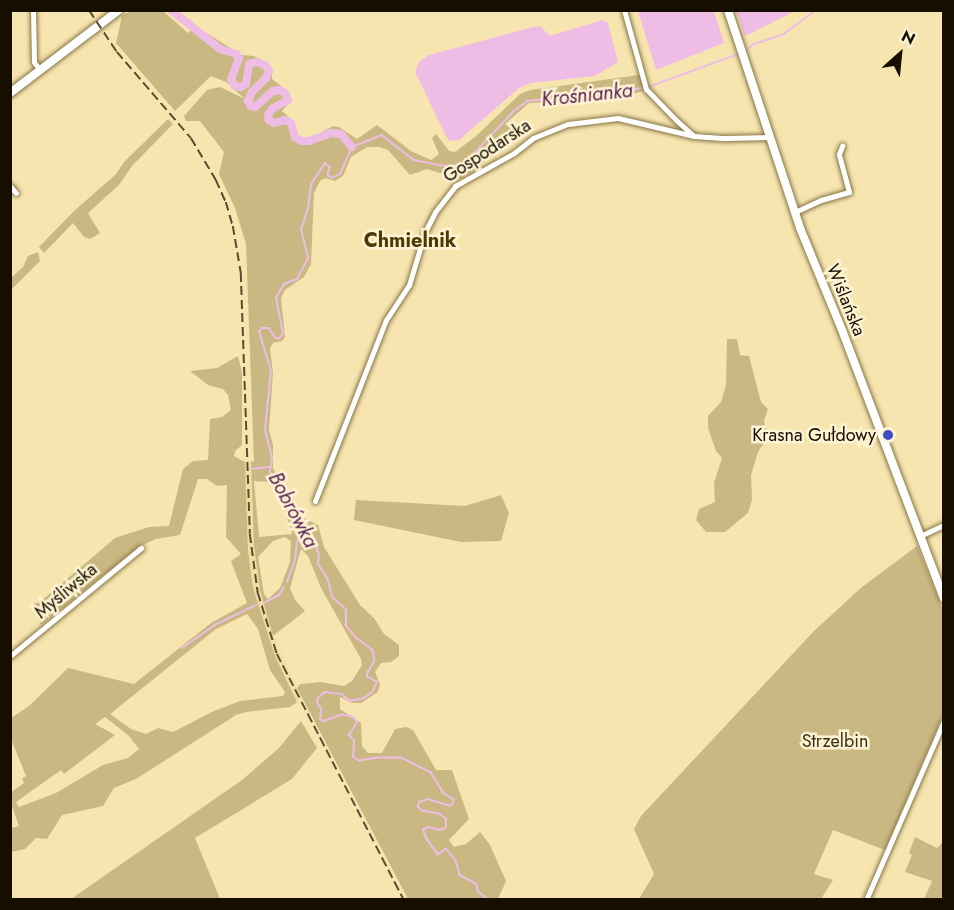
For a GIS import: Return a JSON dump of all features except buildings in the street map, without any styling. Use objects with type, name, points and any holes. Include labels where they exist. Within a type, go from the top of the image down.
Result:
[{"type":"street","points":[[33,10],[34,62],[40,70]]},
{"type":"street","points":[[10,93],[119,10]]},
{"type":"street","points":[[624,10],[646,87],[694,136]]},
{"type":"street","name":"Wiślańska","points":[[728,10],[795,212],[944,598]]},
{"type":"street","name":"Gospodarska","points":[[315,501],[386,320],[409,285],[425,232],[435,213],[455,186],[514,153],[532,138],[568,124],[618,118],[694,136],[770,137]]},
{"type":"street","points":[[795,212],[822,200],[849,192],[849,184],[839,156],[842,146]]},
{"type":"street","points":[[10,186],[16,193]]},
{"type":"street","points":[[920,536],[944,525]]},
{"type":"street","name":"Myśliwska","points":[[10,656],[141,548]]},
{"type":"street","points":[[866,900],[944,721]]},
{"type":"shaded area","points":[[736,10],[795,11],[745,36]]},
{"type":"shaded area","points":[[638,11],[714,11],[724,43],[656,70]]},
{"type":"shaded area","points":[[602,20],[608,23],[618,62],[595,76],[531,83],[519,88],[459,140],[450,141],[447,138],[415,72],[419,62],[429,55],[533,27],[540,26],[550,36]]},
{"type":"shaded area","points":[[251,461],[257,571],[273,636],[302,698],[297,702],[275,656],[253,588],[248,550],[245,462]]},
{"type":"green space","points":[[130,11],[163,11],[188,33],[195,26],[242,55],[254,56],[268,63],[272,69],[272,79],[290,93],[289,103],[282,111],[291,119],[297,135],[302,138],[309,139],[333,126],[339,127],[357,139],[377,125],[411,151],[431,160],[439,154],[432,138],[436,134],[449,151],[455,152],[475,137],[520,94],[531,90],[639,75],[645,91],[607,99],[529,103],[505,124],[518,135],[503,149],[489,156],[475,170],[459,179],[427,169],[410,175],[388,150],[379,147],[367,147],[351,157],[343,176],[335,181],[325,178],[320,181],[314,193],[311,264],[304,277],[285,290],[281,298],[285,337],[282,341],[273,343],[270,348],[273,373],[269,430],[273,445],[273,469],[284,483],[302,517],[318,525],[324,547],[360,605],[374,618],[384,634],[399,645],[399,656],[391,662],[381,663],[375,672],[380,684],[378,692],[361,703],[352,703],[340,697],[340,709],[361,723],[362,746],[368,753],[382,753],[395,729],[406,727],[413,730],[436,770],[452,770],[469,819],[449,840],[454,847],[466,844],[480,832],[490,845],[506,881],[498,899],[408,899],[297,688],[300,684],[321,682],[344,686],[352,681],[362,665],[361,659],[321,588],[308,556],[301,549],[290,588],[295,600],[305,611],[273,636],[260,590],[254,545],[251,461],[254,462],[246,244],[235,208],[219,174],[224,152],[200,121],[186,121],[184,116],[207,90],[220,87],[245,99],[226,82],[211,76],[175,111],[116,43],[122,16]],"holes":[[[254,481],[270,482],[285,509],[292,534],[259,537]],[[285,537],[291,541],[290,562],[280,588],[268,599],[264,594],[258,557],[273,541]]]},
{"type":"green space","points":[[168,119],[173,124],[132,166],[119,185],[88,213],[100,233],[90,239],[84,237],[73,223],[44,253],[39,247],[73,212],[115,175],[125,161]]},
{"type":"green space","points":[[38,252],[40,261],[11,290],[11,278],[23,267],[28,256]]},
{"type":"green space","points":[[727,339],[737,339],[740,355],[749,356],[761,402],[768,409],[764,421],[768,437],[758,452],[751,475],[752,500],[748,513],[725,532],[706,532],[696,520],[699,509],[715,502],[714,483],[722,458],[716,451],[708,428],[708,416],[721,402],[726,385]]},
{"type":"green space","points":[[238,356],[242,373],[242,445],[235,451],[234,456],[245,462],[248,550],[253,588],[275,656],[297,702],[290,707],[236,715],[136,779],[114,788],[103,806],[62,815],[47,839],[36,838],[25,849],[11,852],[11,828],[19,826],[10,793],[24,783],[22,779],[26,776],[11,739],[11,718],[29,706],[68,668],[134,684],[211,623],[247,603],[231,561],[241,554],[226,537],[227,485],[217,486],[207,479],[198,479],[180,535],[156,539],[138,547],[41,625],[34,604],[40,602],[115,538],[149,527],[169,526],[183,469],[193,461],[208,460],[210,419],[222,417],[231,410],[228,395],[223,389],[208,385],[190,371],[217,368]],"holes":[[[247,614],[258,629],[270,670],[285,692],[283,696],[240,701],[214,711],[173,732],[158,728],[146,734],[131,729],[110,714],[216,629]],[[105,717],[128,735],[139,749],[128,758],[103,765],[56,793],[19,807],[16,802],[61,770],[64,774],[115,735],[95,724]]]},
{"type":"green space","points":[[501,495],[509,513],[501,541],[461,542],[354,520],[356,500],[465,506]]},
{"type":"green space","name":"Strzelbin","points":[[917,546],[943,610],[943,715],[885,850],[833,830],[814,874],[833,880],[821,899],[639,899],[654,874],[634,829],[641,816],[814,631],[862,587]]},
{"type":"green space","points":[[301,721],[317,748],[292,779],[195,838],[220,899],[71,899],[242,780],[279,748]]},
{"type":"green space","points":[[915,837],[937,848],[943,842],[943,899],[924,899],[932,881],[905,872],[912,855],[909,853]]},
{"type":"waterway","name":"Bobrówka","points":[[171,10],[220,49],[236,54],[239,58],[231,80],[235,86],[241,87],[246,84],[249,64],[256,62],[265,65],[269,71],[266,78],[252,92],[248,101],[251,106],[255,107],[273,91],[280,90],[286,94],[288,100],[272,109],[268,115],[269,120],[274,123],[285,120],[291,123],[295,137],[302,141],[309,141],[331,133],[341,134],[352,147]]},
{"type":"waterway","name":"Krośnianka","points":[[745,51],[754,44],[784,34],[816,10]]},
{"type":"waterway","name":"Krośnianka","points":[[836,10],[842,10]]},
{"type":"waterway","name":"Krośnianka","points":[[648,87],[738,54]]},
{"type":"waterway","name":"Bobrówka","points":[[488,900],[478,892],[476,884],[460,876],[455,860],[446,849],[438,855],[427,840],[423,830],[428,827],[441,830],[446,827],[446,819],[439,814],[422,811],[418,807],[419,802],[428,799],[451,806],[454,800],[443,793],[431,773],[402,758],[359,761],[353,757],[354,741],[349,735],[357,722],[352,717],[342,715],[323,722],[320,719],[321,709],[317,703],[318,698],[325,692],[342,694],[350,701],[364,698],[372,692],[377,682],[367,677],[367,673],[374,662],[374,657],[372,650],[356,638],[346,626],[346,610],[332,597],[328,580],[318,564],[319,555],[310,533],[270,472],[272,458],[265,430],[271,371],[259,332],[262,328],[269,328],[276,338],[280,338],[283,334],[276,298],[284,284],[297,279],[308,258],[301,230],[308,209],[311,184],[325,163],[330,167],[328,175],[332,178],[340,174],[352,147],[382,135],[414,160],[446,166],[463,165],[514,111],[528,101],[644,88]]},
{"type":"waterway","points":[[253,469],[269,467]]},
{"type":"waterway","points":[[287,582],[295,560],[297,542],[305,527]]},
{"type":"waterway","points":[[264,603],[279,595],[284,587]]},
{"type":"waterway","points":[[182,648],[215,625],[256,605]]},
{"type":"railway","points":[[89,10],[117,52],[191,138],[226,202],[233,226],[241,273],[250,534],[258,593],[277,654],[404,900]]},
{"type":"place","name":"Krasna Gułdowy","points":[[888,435]]},
{"type":"district","name":"Chmielnik","points":[[410,240]]}]
